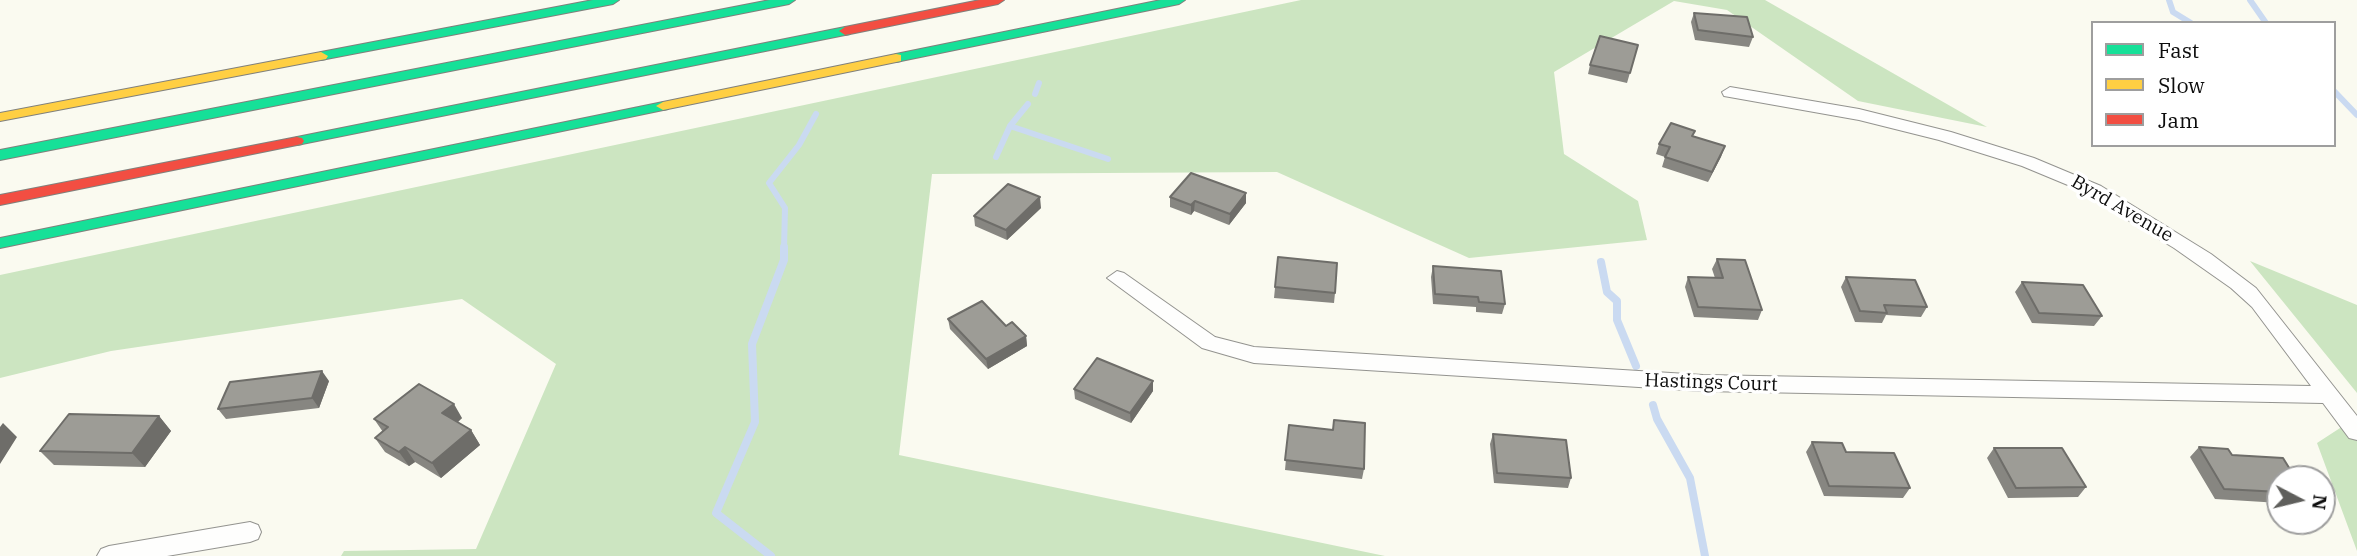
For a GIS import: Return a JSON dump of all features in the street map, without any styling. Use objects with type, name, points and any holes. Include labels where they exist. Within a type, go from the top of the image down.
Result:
[{"type":"highway","points":[[0,117],[613,0]]},
{"type":"highway","points":[[0,155],[789,0]]},
{"type":"highway","points":[[0,200],[998,0]]},
{"type":"highway","points":[[0,243],[1179,0]]},
{"type":"highway","points":[[273,163],[559,103],[839,32]]},
{"type":"street","name":"Byrd Avenue","points":[[1730,92],[1790,101],[1957,140],[2034,165],[2100,193],[2212,263],[2242,286],[2259,302],[2357,432]]},
{"type":"street","name":"Hastings Court","points":[[1117,278],[1209,343],[1254,355],[1542,377],[1840,388],[2154,389],[2328,395]]},
{"type":"street","points":[[109,556],[250,532]]},
{"type":"green space","points":[[1301,0],[1765,0],[1987,127],[1858,101],[1727,10],[1674,1],[1554,72],[1564,154],[1638,201],[1647,240],[1469,258],[1277,172],[932,174],[899,455],[1385,556],[341,556],[344,551],[476,549],[556,364],[462,299],[111,351],[0,378],[0,275]]},
{"type":"green space","points":[[2250,261],[2357,305],[2357,393]]},
{"type":"green space","points":[[2357,417],[2357,551],[2336,494],[2336,465],[2325,465],[2317,443]]},
{"type":"building","points":[[1694,13],[1747,17],[1753,37],[1698,30]]},
{"type":"building","points":[[1600,36],[1638,45],[1630,73],[1590,65]]},
{"type":"building","points":[[1671,123],[1695,131],[1692,136],[1725,146],[1712,172],[1665,157],[1670,147],[1659,144]]},
{"type":"building","points":[[1191,173],[1246,193],[1230,214],[1195,201],[1191,205],[1170,197]]},
{"type":"building","points":[[1008,184],[1040,197],[1006,230],[974,216]]},
{"type":"building","points":[[1278,257],[1337,263],[1335,293],[1275,287]]},
{"type":"building","points":[[1717,259],[1745,260],[1762,310],[1698,307],[1688,277],[1723,278]]},
{"type":"building","points":[[1433,266],[1501,271],[1505,304],[1479,302],[1478,297],[1435,294]]},
{"type":"building","points":[[1846,277],[1915,280],[1927,307],[1884,305],[1887,313],[1860,311]]},
{"type":"building","points":[[2022,282],[2083,285],[2102,316],[2039,313]]},
{"type":"building","points":[[982,301],[1006,326],[1012,322],[1026,336],[986,359],[948,319]]},
{"type":"building","points":[[1097,358],[1153,381],[1130,413],[1074,389]]},
{"type":"building","points":[[322,371],[312,398],[218,409],[230,382]]},
{"type":"building","points":[[419,384],[454,404],[442,413],[471,430],[432,463],[405,447],[399,452],[375,438],[388,427],[374,419]]},
{"type":"building","points":[[69,414],[159,416],[132,453],[40,451]]},
{"type":"building","points":[[1334,420],[1365,423],[1364,469],[1285,460],[1289,425],[1333,430]]},
{"type":"building","points":[[1493,434],[1566,440],[1571,478],[1497,473]]},
{"type":"building","points":[[1812,442],[1842,443],[1846,452],[1894,453],[1910,488],[1829,486]]},
{"type":"building","points":[[2199,447],[2228,449],[2232,455],[2283,458],[2287,465],[2266,465],[2266,491],[2224,489]]},
{"type":"building","points":[[1994,448],[2062,448],[2086,487],[2016,488]]},
{"type":"waterway","points":[[2169,0],[2173,12],[2188,21]]},
{"type":"waterway","points":[[2250,0],[2265,21]]},
{"type":"waterway","points":[[1035,94],[1039,83]]},
{"type":"waterway","points":[[2336,93],[2357,115]]},
{"type":"waterway","points":[[1010,126],[1028,104]]},
{"type":"waterway","points":[[784,249],[785,208],[769,183],[799,145],[816,114]]},
{"type":"waterway","points":[[996,157],[1010,126]]},
{"type":"waterway","points":[[1010,126],[1108,159]]},
{"type":"waterway","points":[[771,556],[716,513],[755,422],[752,344],[784,260],[784,249]]},
{"type":"waterway","points":[[1601,262],[1607,292],[1617,301],[1617,320],[1636,366]]},
{"type":"waterway","points":[[1653,405],[1657,419],[1690,478],[1705,556]]},
{"type":"traffic: fast","points":[[321,56],[613,0]]},
{"type":"traffic: fast","points":[[0,155],[789,0]]},
{"type":"traffic: fast","points":[[896,58],[1179,0]]},
{"type":"traffic: fast","points":[[297,141],[845,31]]},
{"type":"traffic: fast","points":[[0,243],[663,106]]},
{"type":"traffic: slow","points":[[0,117],[321,56]]},
{"type":"traffic: slow","points":[[663,106],[896,58]]},
{"type":"traffic: jam","points":[[845,31],[998,0]]},
{"type":"traffic: jam","points":[[0,200],[297,141]]}]
